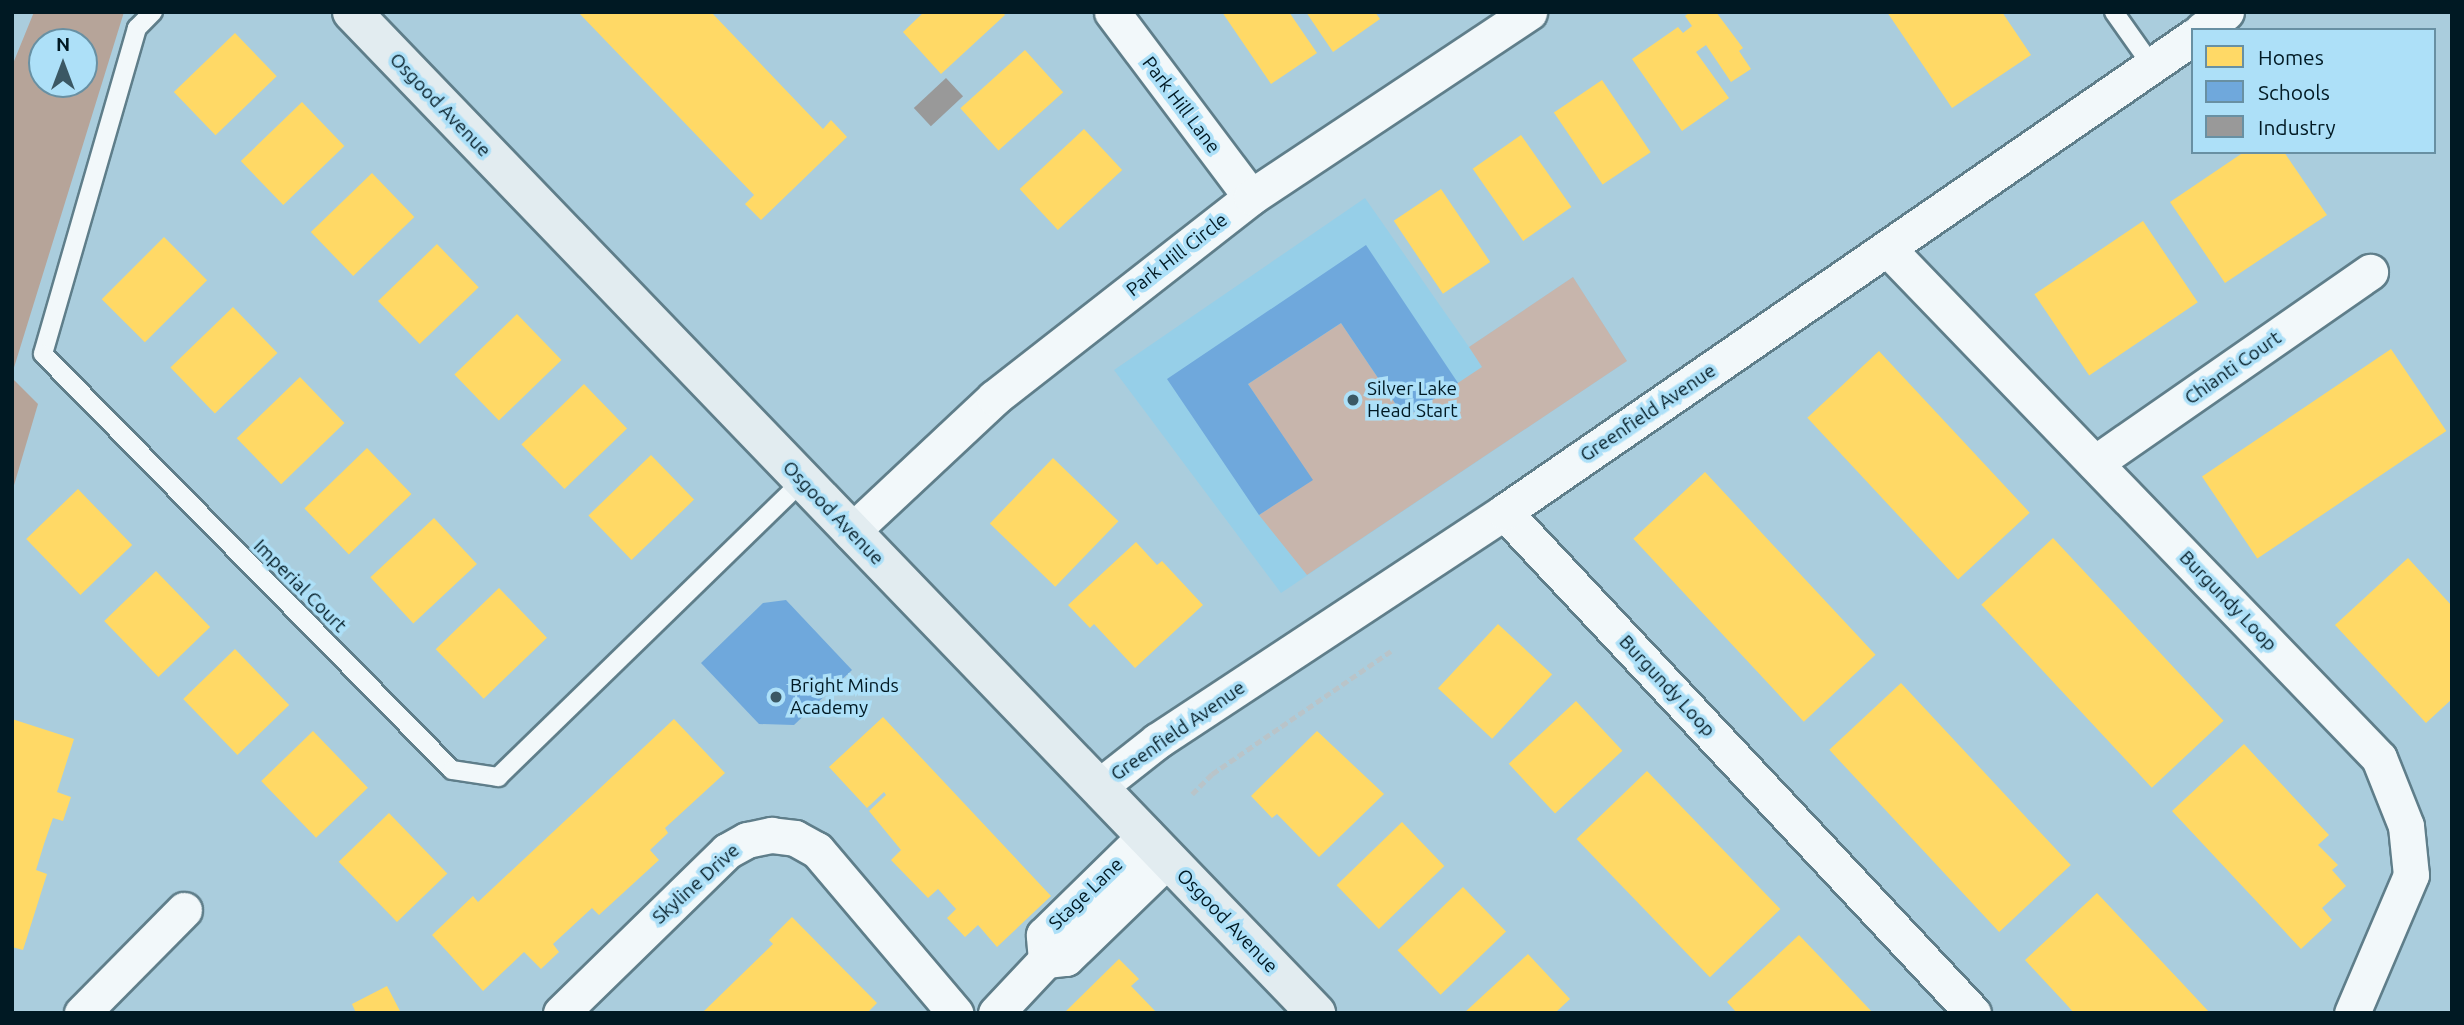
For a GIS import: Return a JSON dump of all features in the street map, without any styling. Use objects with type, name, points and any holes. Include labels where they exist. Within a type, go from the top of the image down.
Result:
[{"type":"street","name":"Osgood Avenue","points":[[352,12],[1316,1013]]},
{"type":"street","name":"Park Hill Lane","points":[[1112,12],[1251,197]]},
{"type":"street","name":"Park Hill Circle","points":[[851,533],[994,398],[1251,197],[1529,12]]},
{"type":"street","points":[[2205,28],[2225,12]]},
{"type":"street","name":"Greenfield Avenue","points":[[1100,786],[1157,741],[1504,512],[2191,38]]},
{"type":"street","name":"Burgundy Loop","points":[[1888,248],[2379,758],[2406,825],[2411,875],[2352,1013]]},
{"type":"street","name":"Chianti Court","points":[[2095,463],[2370,272]]},
{"type":"street","name":"Burgundy Loop","points":[[1504,512],[1973,1013]]},
{"type":"street","name":"Skyline Drive","points":[[561,1013],[727,851],[747,840],[771,835],[795,838],[817,850],[955,1013]]},
{"type":"street","name":"Stage Lane","points":[[996,1013],[1046,960],[1044,934],[1157,847]]},
{"type":"street","points":[[82,1013],[184,910]]},
{"type":"lane","name":"Imperial Court","points":[[153,12],[137,28],[43,354],[452,770],[498,777],[802,481]]},
{"type":"lane","points":[[2114,12],[2153,67]]},
{"type":"path","points":[[1192,794],[1212,774],[1391,651]]},
{"type":"shaded area","points":[[34,12],[124,12],[98,96],[98,28],[28,28],[28,98],[97,98],[12,374],[12,66]]},
{"type":"shaded area","name":"Silver Lake Head Start","points":[[1365,198],[1469,347],[1573,277],[1627,361],[1281,593],[1114,370]]},
{"type":"shaded area","points":[[1573,277],[1627,361],[1307,575],[1259,515],[1312,480],[1248,384],[1341,323],[1405,418],[1482,367],[1469,347]]},
{"type":"shaded area","points":[[12,378],[38,404],[12,492]]},
{"type":"building: Homes","points":[[578,12],[711,12],[823,129],[831,120],[847,137],[761,220],[745,204],[754,195]]},
{"type":"building: Homes","points":[[924,12],[1002,12],[1005,15],[941,74],[903,32]]},
{"type":"building: Homes","points":[[1222,12],[1289,12],[1317,53],[1271,84]]},
{"type":"building: Homes","points":[[1306,12],[1375,12],[1380,19],[1333,52]]},
{"type":"building: Homes","points":[[1690,12],[1716,12],[1743,48],[1739,51],[1751,69],[1731,82],[1706,45],[1696,52],[1729,98],[1682,131],[1632,59],[1678,27],[1683,33],[1692,26],[1685,16]]},
{"type":"building: Homes","points":[[1887,12],[2002,12],[2031,55],[1952,108]]},
{"type":"building: Homes","points":[[235,33],[277,76],[216,135],[174,92]]},
{"type":"building: Homes","points":[[1025,50],[1063,92],[998,151],[960,108]]},
{"type":"building: Homes","points":[[1602,80],[1651,152],[1603,185],[1554,112]]},
{"type":"building: Homes","points":[[302,102],[344,146],[283,205],[241,161]]},
{"type":"building: Homes","points":[[1084,129],[1122,170],[1058,230],[1020,189]]},
{"type":"building: Homes","points":[[1521,135],[1571,207],[1523,241],[1473,169]]},
{"type":"building: Homes","points":[[2241,154],[2285,154],[2327,215],[2225,283],[2170,202]]},
{"type":"building: Homes","points":[[372,173],[414,217],[353,276],[311,232]]},
{"type":"building: Homes","points":[[1441,189],[1490,262],[1443,294],[1394,221]]},
{"type":"building: Homes","points":[[2143,221],[2198,302],[2089,375],[2034,294]]},
{"type":"building: Homes","points":[[164,237],[207,280],[145,342],[102,299]]},
{"type":"building: Homes","points":[[437,244],[479,287],[420,344],[378,301]]},
{"type":"building: Homes","points":[[233,307],[277,353],[215,413],[170,367]]},
{"type":"building: Homes","points":[[517,314],[561,360],[499,420],[454,374]]},
{"type":"building: Homes","points":[[2391,349],[2446,431],[2257,559],[2202,476]]},
{"type":"building: Homes","points":[[1879,351],[2030,513],[1958,579],[1807,418]]},
{"type":"building: Homes","points":[[300,377],[344,423],[281,484],[237,438]]},
{"type":"building: Homes","points":[[584,384],[627,429],[564,489],[521,444]]},
{"type":"building: Homes","points":[[367,448],[411,494],[349,554],[304,508]]},
{"type":"building: Homes","points":[[651,455],[694,500],[631,560],[588,515]]},
{"type":"building: Homes","points":[[1053,458],[1118,521],[1055,587],[990,523]]},
{"type":"building: Homes","points":[[1705,472],[1875,655],[1804,722],[1633,539]]},
{"type":"building: Homes","points":[[78,489],[132,545],[80,595],[26,539]]},
{"type":"building: Homes","points":[[434,518],[477,564],[413,623],[370,577]]},
{"type":"building: Homes","points":[[2053,538],[2223,721],[2152,788],[1981,605]]},
{"type":"building: Homes","points":[[1136,542],[1157,565],[1162,561],[1203,605],[1135,668],[1094,624],[1090,628],[1068,605]]},
{"type":"building: Homes","points":[[2408,558],[2452,606],[2452,699],[2426,723],[2335,625]]},
{"type":"building: Homes","points":[[156,571],[210,627],[158,677],[104,621]]},
{"type":"building: Homes","points":[[499,588],[547,638],[484,699],[436,649]]},
{"type":"building: Homes","points":[[1498,624],[1552,674],[1492,739],[1438,688]]},
{"type":"building: Homes","points":[[235,649],[289,705],[237,755],[183,699]]},
{"type":"building: Homes","points":[[1901,683],[2071,865],[1999,932],[1829,750]]},
{"type":"building: Homes","points":[[1576,701],[1622,751],[1555,813],[1509,764]]},
{"type":"building: Homes","points":[[883,717],[1051,896],[997,947],[978,925],[965,937],[947,918],[956,909],[938,889],[928,898],[891,860],[901,850],[869,811],[886,795],[884,792],[867,808],[829,767]]},
{"type":"building: Homes","points":[[12,719],[74,739],[57,792],[71,797],[63,821],[53,818],[44,844],[36,870],[47,874],[23,950],[12,947]]},
{"type":"building: Homes","points":[[674,719],[725,773],[665,828],[668,833],[650,850],[659,860],[599,915],[592,908],[553,944],[559,952],[541,969],[524,952],[483,991],[432,935],[473,896],[478,902]]},
{"type":"building: Homes","points":[[313,731],[368,788],[316,838],[261,781]]},
{"type":"building: Homes","points":[[1317,731],[1384,794],[1319,857],[1277,814],[1272,818],[1251,796]]},
{"type":"building: Homes","points":[[2244,744],[2329,835],[2318,845],[2338,865],[2332,870],[2346,886],[2322,908],[2332,920],[2301,949],[2172,811]]},
{"type":"building: Homes","points":[[1647,771],[1780,909],[1710,977],[1577,839]]},
{"type":"building: Homes","points":[[389,813],[447,873],[397,922],[339,862]]},
{"type":"building: Homes","points":[[1402,822],[1444,866],[1379,929],[1337,885]]},
{"type":"building: Homes","points":[[1463,887],[1506,932],[1441,995],[1398,950]]},
{"type":"building: Homes","points":[[2097,893],[2210,1013],[2074,1013],[2025,960]]},
{"type":"building: Homes","points":[[792,917],[877,1003],[867,1013],[702,1013],[773,944],[769,940]]},
{"type":"building: Homes","points":[[1799,935],[1873,1013],[1737,1013],[1727,1002]]},
{"type":"building: Homes","points":[[1528,954],[1570,999],[1555,1013],[1464,1013]]},
{"type":"building: Homes","points":[[1119,959],[1139,979],[1131,986],[1157,1013],[1064,1013]]},
{"type":"building: Homes","points":[[387,986],[401,1013],[356,1013],[352,1004]]},
{"type":"building: Schools","points":[[1366,245],[1458,383],[1405,418],[1341,323],[1248,384],[1313,480],[1259,515],[1167,379]]},
{"type":"building: Schools","points":[[786,600],[852,670],[794,725],[759,724],[701,663],[763,603]]},
{"type":"building: Industry","points":[[946,78],[963,96],[931,126],[914,108]]},
{"type":"place","name":"Silver Lake Head Start","points":[[1353,400]]},
{"type":"place","name":"Bright Minds Academy","points":[[776,697]]}]
